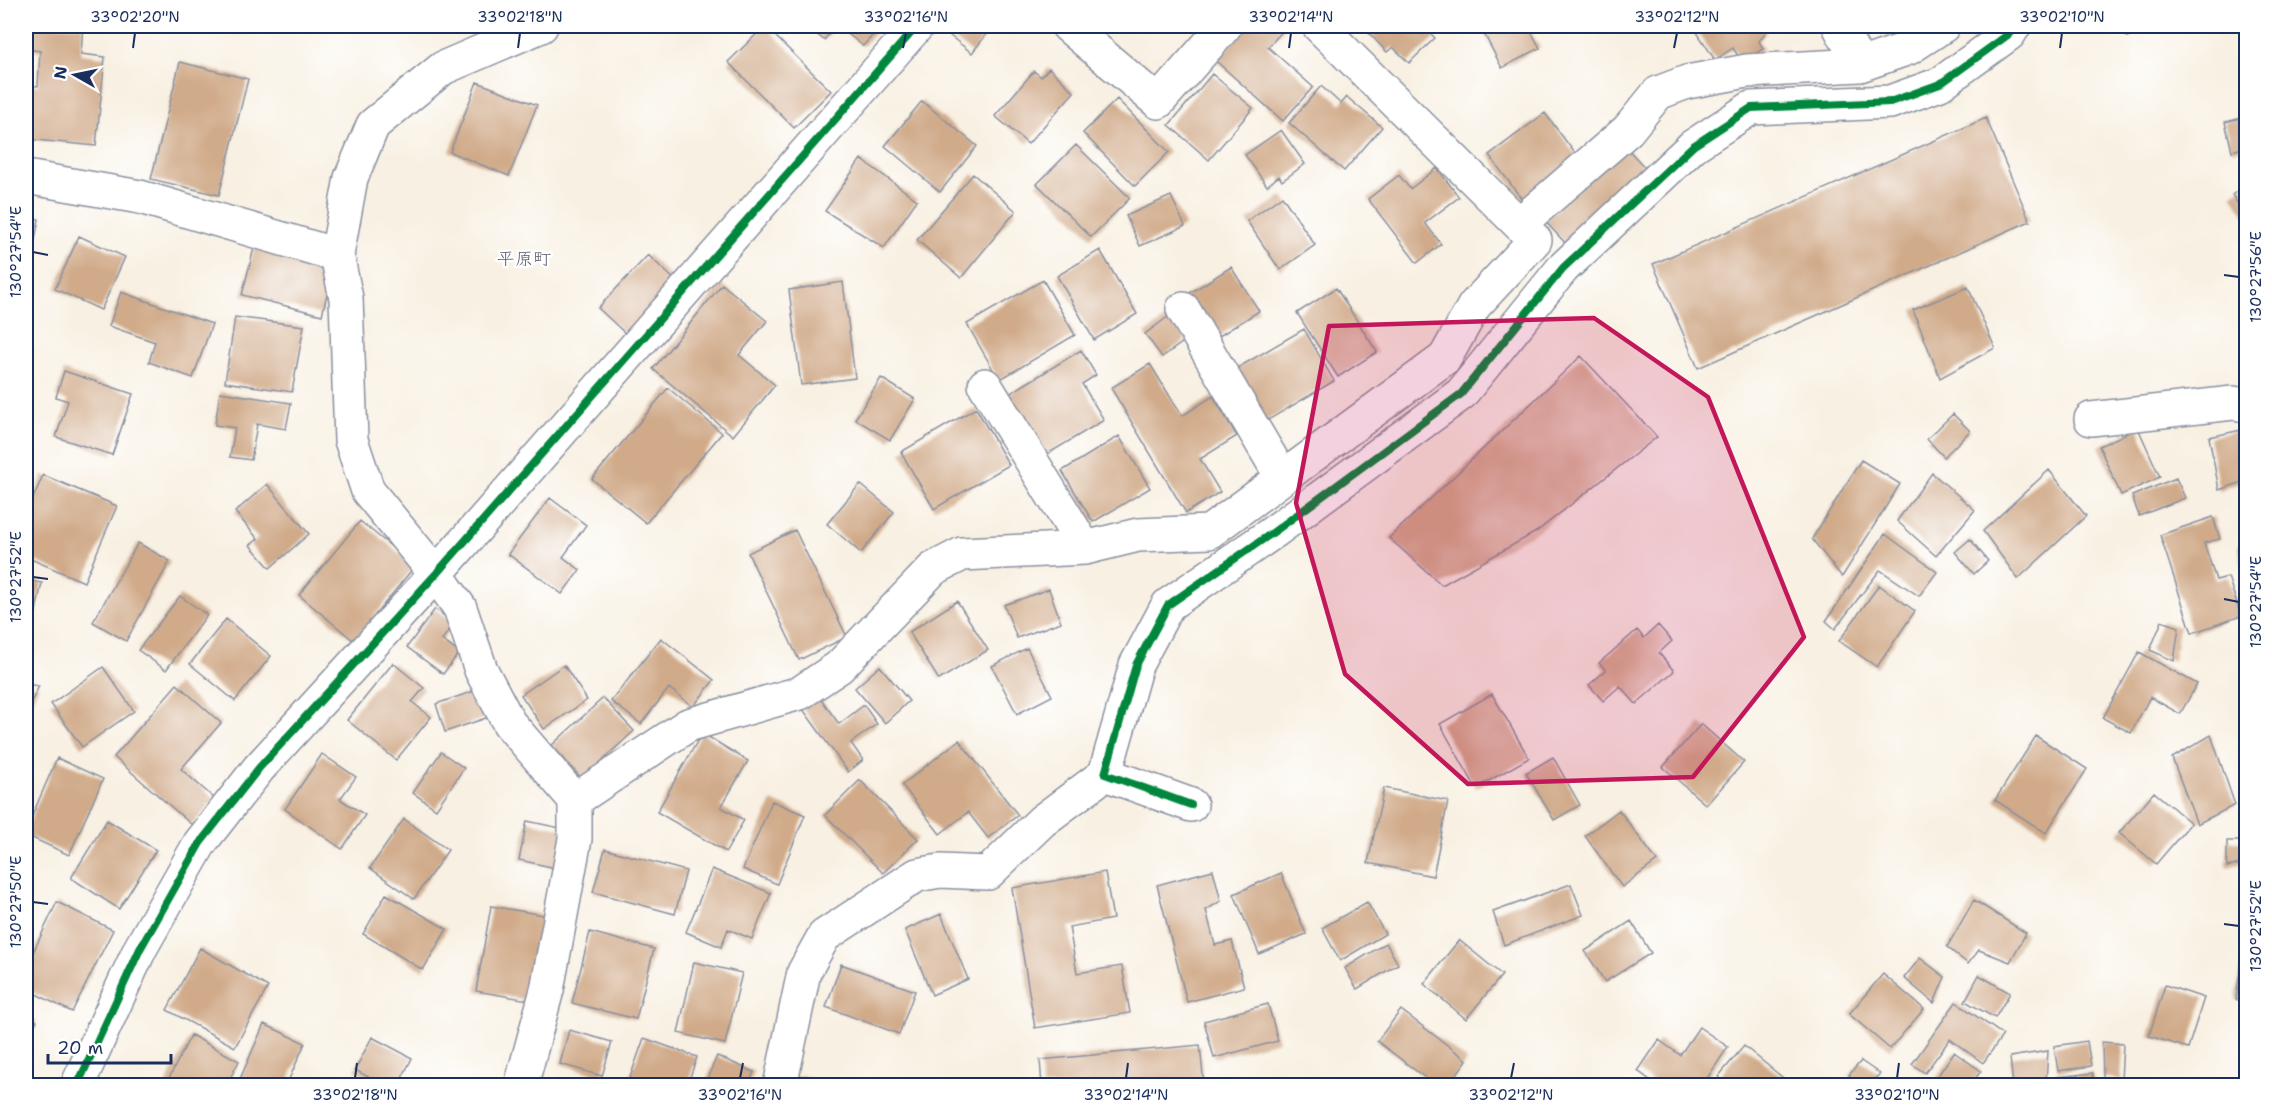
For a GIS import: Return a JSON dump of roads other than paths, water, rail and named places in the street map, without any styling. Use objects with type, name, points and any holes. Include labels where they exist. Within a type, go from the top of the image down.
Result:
[{"type":"street","points":[[521,1086],[547,990],[575,839],[575,800],[508,723],[482,670],[460,608],[436,574],[368,491],[351,440],[346,298],[337,255],[351,178],[373,126],[443,68],[541,26]]},
{"type":"street","points":[[77,1086],[140,949],[200,843],[259,768],[436,574],[917,26]]},
{"type":"street","points":[[1068,26],[1158,102],[1225,26]]},
{"type":"street","points":[[1318,26],[1563,268]]},
{"type":"street","points":[[1839,26],[1860,65]]},
{"type":"street","points":[[575,800],[688,725],[800,693],[839,667],[933,570],[962,554],[1085,548],[1138,535],[1209,532],[1445,358],[1474,306],[1527,232],[1628,130],[1658,93],[1688,82],[1747,71],[1860,65],[1910,48],[1943,26]]},
{"type":"street","points":[[780,1086],[804,972],[824,936],[917,875],[940,871],[988,873],[1042,821],[1105,774],[1136,665],[1168,605],[1275,531],[1461,394],[1563,268],[1693,146],[1751,108],[1890,102],[1940,84],[2009,34],[2014,26]]},
{"type":"street","points":[[26,177],[140,197],[337,255]]},
{"type":"street","points":[[1183,309],[1282,477]]},
{"type":"street","points":[[985,386],[1085,548]]},
{"type":"street","points":[[2091,419],[2233,403],[2247,405]]},
{"type":"street","points":[[1105,774],[1191,806]]},
{"type":"district","name":"平原町","points":[[524,259]]}]
